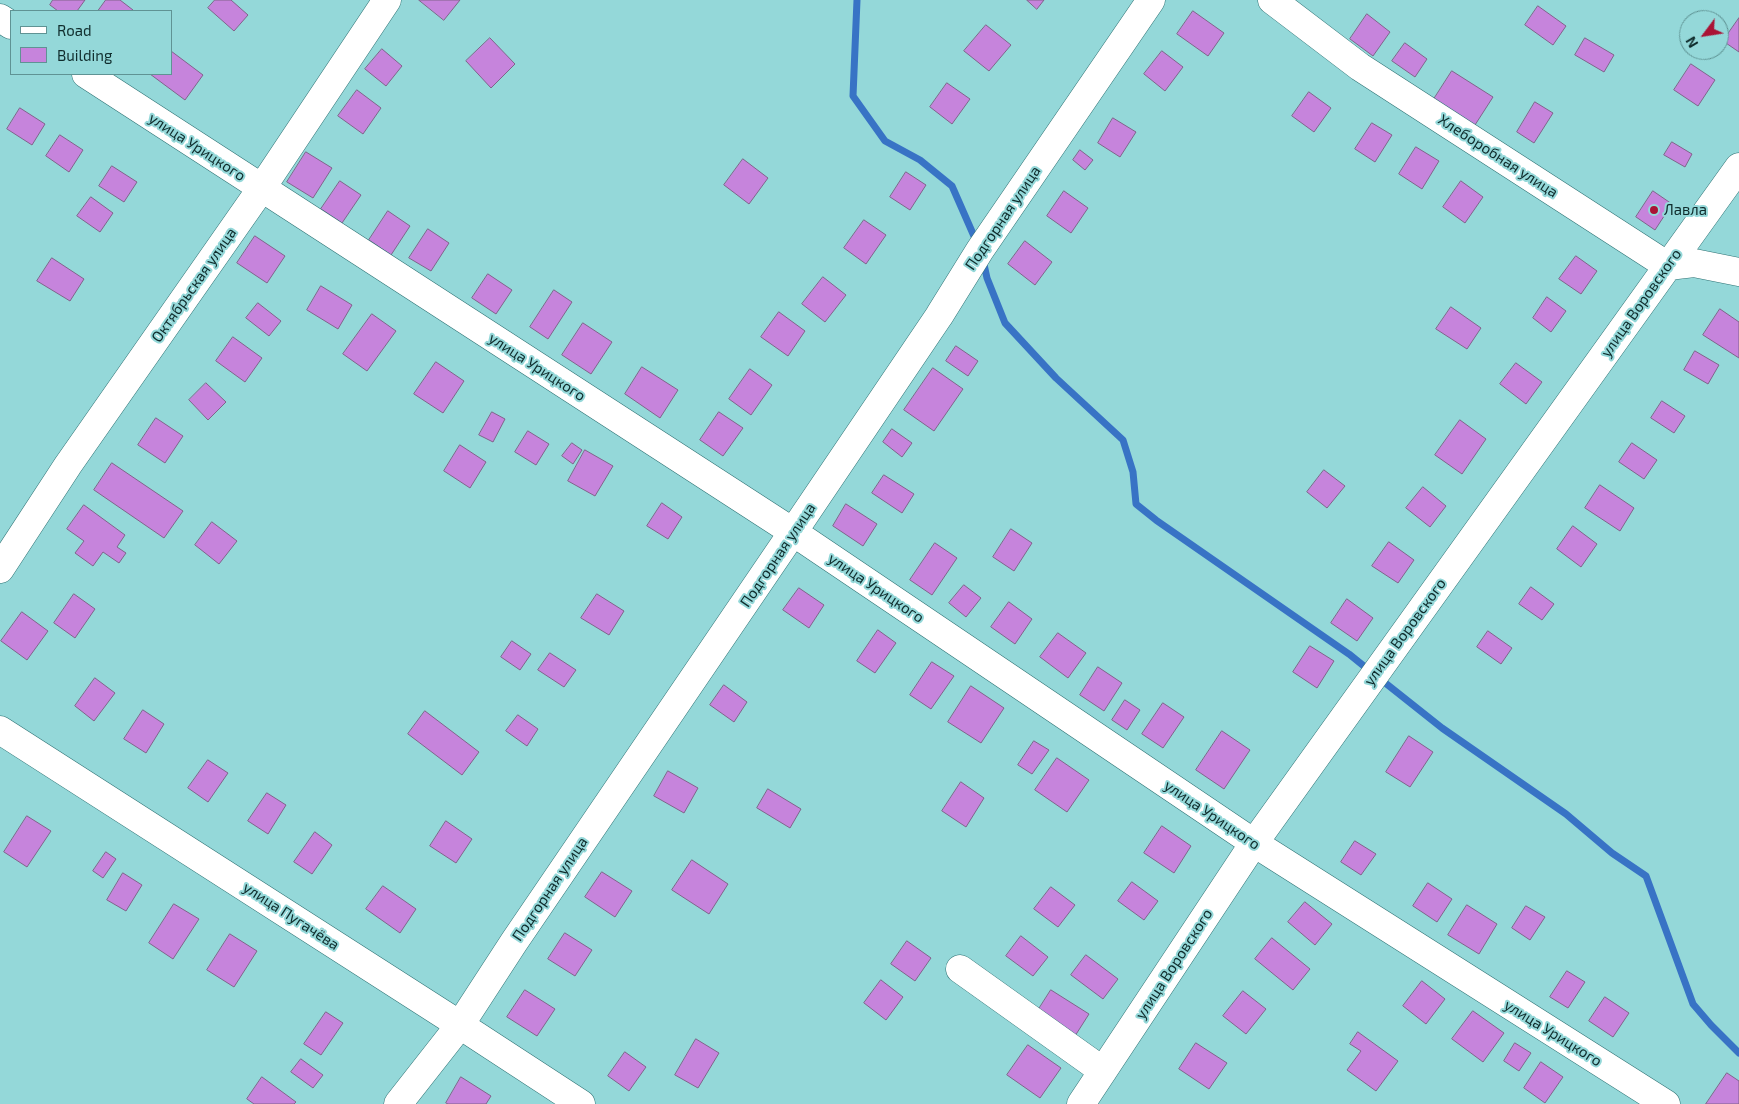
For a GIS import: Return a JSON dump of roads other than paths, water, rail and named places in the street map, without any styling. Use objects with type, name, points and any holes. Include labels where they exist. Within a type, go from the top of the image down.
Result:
[{"type":"street","name":"Октябрьская улица","points":[[0,569],[68,465],[261,189],[387,0]]},
{"type":"street","name":"Подгорная улица","points":[[398,1104],[460,1025],[514,942],[939,316],[980,250],[1151,0]]},
{"type":"street","name":"Хлеборобная улица","points":[[1272,0],[1360,67],[1668,266]]},
{"type":"street","name":"улица Урицкого","points":[[88,75],[794,532],[1254,843],[1666,1104]]},
{"type":"street","name":"улица Воровского","points":[[1081,1104],[1254,843],[1739,166]]},
{"type":"street","points":[[1668,266],[1694,263],[1739,272]]},
{"type":"street","name":"улица Пугачёва","points":[[0,730],[581,1104]]},
{"type":"street","points":[[960,969],[1103,1071]]},
{"type":"waterway","points":[[857,0],[853,96],[885,141],[920,160],[952,186],[977,243]]},
{"type":"waterway","points":[[983,260],[987,278],[1005,323],[1056,378],[1123,440],[1133,472],[1136,504],[1156,520],[1349,654],[1370,671]]},
{"type":"waterway","points":[[1379,678],[1442,728],[1566,814],[1612,853],[1646,876],[1693,1004],[1739,1053]]},
{"type":"place","name":"Лавла","points":[[1654,210]]}]
